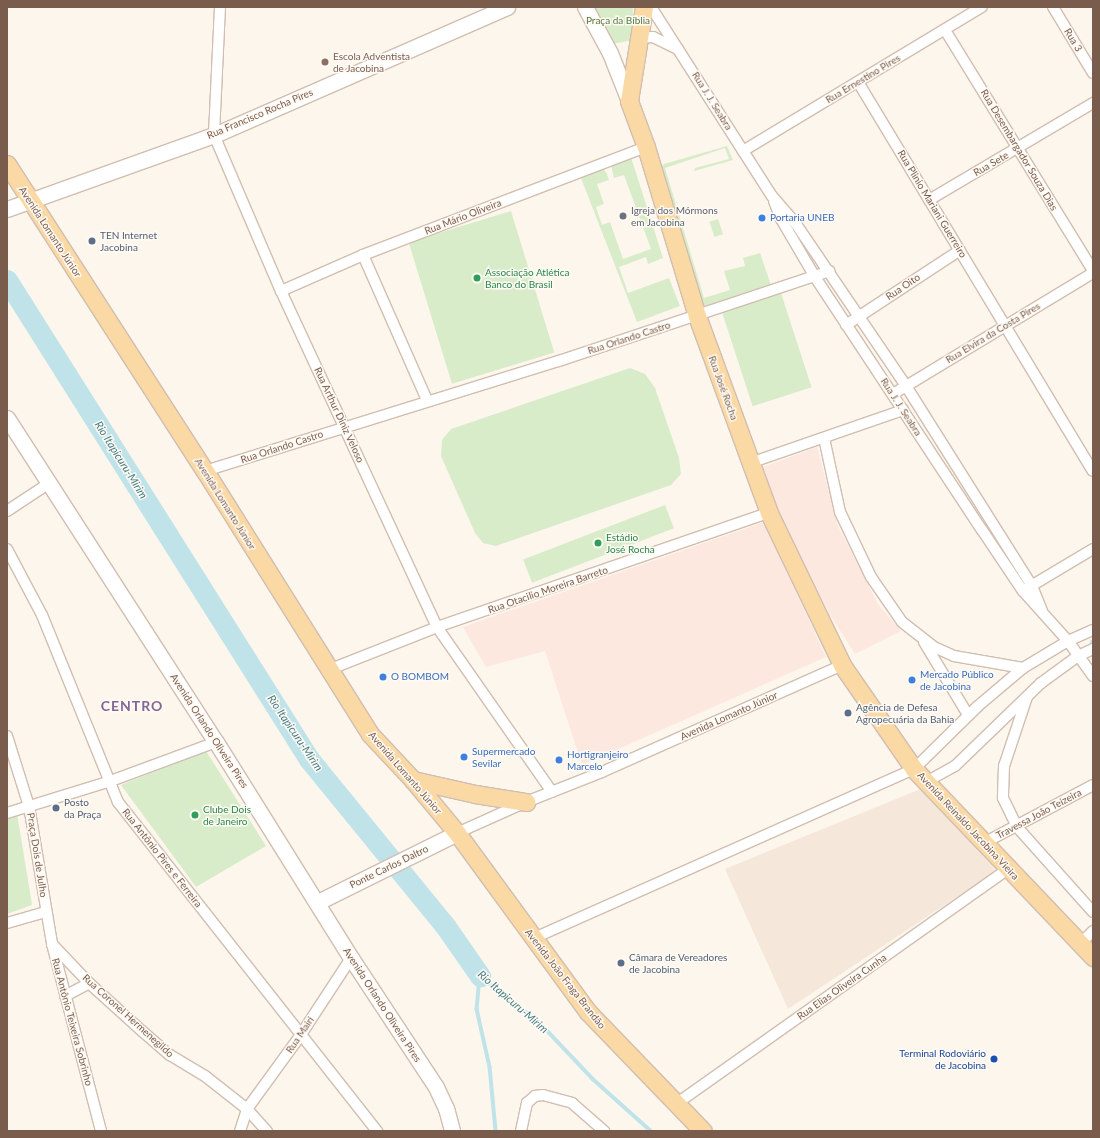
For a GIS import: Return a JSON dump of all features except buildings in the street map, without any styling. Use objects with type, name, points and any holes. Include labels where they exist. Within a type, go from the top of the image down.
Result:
[{"type":"main road","name":"Rua Francisco Rocha Pires","points":[[18,205],[214,135],[508,7]]},
{"type":"main road","points":[[585,7],[610,53],[629,101]]},
{"type":"main road","points":[[629,101],[644,7]]},
{"type":"main road","name":"Rua José Rocha","points":[[629,101],[646,147],[697,316],[750,463],[769,513],[842,665]]},
{"type":"main road","name":"Avenida Lomanto Júnior","points":[[7,164],[18,205],[205,471],[328,670],[370,734],[413,780],[450,837]]},
{"type":"main road","name":"Avenida Orlando Oliveira Pires","points":[[7,418],[318,902],[351,958],[436,1087],[446,1108],[452,1131]]},
{"type":"main road","name":"Avenida Reinaldo Jacobina Vieira","points":[[842,665],[914,768],[926,782],[1093,957]]},
{"type":"main road","points":[[413,780],[475,794],[526,802]]},
{"type":"main road","name":"Ponte Carlos Daltro","points":[[318,902],[450,837]]},
{"type":"main road","name":"Avenida João Fraga Brandão","points":[[450,837],[532,939],[588,1012],[703,1131]]},
{"type":"street","name":"Rua Arthur Diniz Veloso","points":[[220,7],[214,135],[281,291],[437,628],[552,792]]},
{"type":"street","name":"Rua J. J. Seabra","points":[[651,7],[772,196],[788,214],[829,271],[906,386],[992,523],[1027,589]]},
{"type":"street","name":"Rua Ernestino Pires","points":[[743,151],[982,7]]},
{"type":"street","name":"Rua 3","points":[[1053,7],[1093,73]]},
{"type":"street","name":"Rua Desembargador Souza Dias","points":[[945,30],[1093,272]]},
{"type":"street","points":[[639,38],[652,37],[679,50]]},
{"type":"street","name":"Rua Plinio Mariani Guerreiro","points":[[858,82],[1093,471]]},
{"type":"street","name":"Rua Sete","points":[[929,200],[1093,103]]},
{"type":"street","name":"Rua Mário Oliveira","points":[[281,291],[363,255],[646,147]]},
{"type":"street","name":"Rua J. J. Seabra","points":[[772,196],[781,219],[815,277],[982,530],[1042,610],[1068,641],[1093,676]]},
{"type":"street","name":"Rua Oito","points":[[846,325],[960,250]]},
{"type":"street","points":[[363,255],[427,400]]},
{"type":"street","name":"Rua Orlando Castro","points":[[205,471],[697,316],[829,271]]},
{"type":"street","name":"Rua Elvira da Costa Pires","points":[[893,394],[1093,272]]},
{"type":"street","points":[[750,463],[903,410]]},
{"type":"street","points":[[824,438],[840,512],[867,570],[888,604],[902,622],[934,647],[954,656],[1023,668]]},
{"type":"street","points":[[7,511],[48,484]]},
{"type":"street","name":"Rua Otacilio Moreira Barreto","points":[[328,670],[437,628],[769,513]]},
{"type":"street","points":[[982,530],[992,523]]},
{"type":"street","name":"Rua Antônio Pires e Ferreira","points":[[7,549],[42,615],[96,744],[108,782],[118,802],[300,1036],[377,1131]]},
{"type":"street","points":[[1027,589],[1093,549]]},
{"type":"street","points":[[532,939],[914,768],[968,715],[1023,668],[1068,641],[1093,630]]},
{"type":"street","points":[[921,637],[968,715]]},
{"type":"street","points":[[926,782],[942,775],[968,755],[1026,697],[1078,656],[1093,649]]},
{"type":"street","name":"Avenida Lomanto Júnior","points":[[450,837],[526,802],[602,772],[842,665]]},
{"type":"street","points":[[1026,697],[1012,734],[1002,783],[1003,798],[1017,827],[1093,912]]},
{"type":"street","points":[[7,736],[29,806],[108,782],[216,742]]},
{"type":"street","name":"Travessa João Teizeira","points":[[984,843],[1017,827],[1093,785]]},
{"type":"street","name":"Praça Dois de Julho","points":[[7,813],[29,806],[45,912],[7,923]]},
{"type":"street","name":"Rua Elias Oliveira Cunha","points":[[676,1104],[1009,868]]},
{"type":"street","name":"Rua Antônio Teixeira Sobrinho","points":[[45,912],[65,996],[101,1131]]},
{"type":"street","points":[[1080,944],[1093,932]]},
{"type":"street","name":"Rua Coronel Hermenegildo","points":[[52,944],[89,983],[170,1055],[205,1076],[247,1109],[267,1131]]},
{"type":"street","name":"Rua Mairi","points":[[247,1109],[300,1036],[351,958]]},
{"type":"street","points":[[65,996],[89,983]]},
{"type":"street","points":[[521,1131],[527,1103],[535,1096],[543,1095],[572,1103],[604,1131]]},
{"type":"street","points":[[240,1131],[247,1109]]},
{"type":"shaded area","points":[[817,447],[838,526],[878,604],[901,631],[855,654],[832,618],[784,526],[763,467]]},
{"type":"shaded area","points":[[764,522],[826,657],[582,765],[545,651],[486,667],[463,627]]},
{"type":"shaded area","points":[[923,788],[996,871],[788,1009],[725,869]]},
{"type":"green space","name":"Praça da Bíblia","points":[[594,7],[633,7],[632,40],[613,44]]},
{"type":"green space","points":[[727,146],[733,160],[694,171],[695,168],[729,159],[725,148],[665,168],[704,298],[730,290],[724,271],[745,266],[743,258],[760,253],[773,291],[704,314],[658,170],[664,164]]},
{"type":"green space","points":[[630,154],[663,258],[648,264],[646,257],[619,267],[628,293],[669,278],[680,306],[637,322],[579,173],[601,165],[607,174],[609,180],[597,184],[604,204],[596,207],[602,225],[610,222],[623,259],[651,249],[624,175],[614,178],[610,161]]},
{"type":"green space","name":"Associação Atlética Banco do Brasil","points":[[511,211],[554,353],[452,384],[409,242]]},
{"type":"green space","points":[[718,219],[723,234],[714,237],[709,222]]},
{"type":"green space","points":[[781,293],[812,387],[753,406],[722,312]]},
{"type":"green space","points":[[630,368],[645,374],[655,388],[679,458],[681,474],[671,485],[496,546],[483,543],[475,533],[441,456],[442,440],[451,429]]},
{"type":"green space","name":"Estádio José Rocha","points":[[665,505],[674,528],[532,583],[523,559]]},
{"type":"green space","name":"Clube Dois de Janeiro","points":[[206,751],[266,846],[196,887],[121,785]]},
{"type":"green space","points":[[17,813],[32,905],[7,914],[7,816]]},
{"type":"waterway","name":"Rio Itapicuru-Mirim","points":[[7,280],[309,759],[446,927],[480,976]]},
{"type":"waterway","name":"Rio Itapicuru-Mirim","points":[[480,976],[539,1022],[593,1079],[651,1131]]},
{"type":"waterway","points":[[480,976],[477,1009],[490,1067],[496,1131]]},
{"type":"place","name":"Escola Adventista de Jacobina","points":[[325,62]]},
{"type":"place","name":"Igreja dos Mórmons em Jacobina","points":[[623,216]]},
{"type":"place","name":"Portaria UNEB","points":[[762,218]]},
{"type":"place","name":"TEN Internet Jacobina","points":[[92,241]]},
{"type":"place","name":"Associação Atlética Banco do Brasil","points":[[477,278]]},
{"type":"place","name":"Estádio José Rocha","points":[[598,543]]},
{"type":"place","name":"O BOMBOM","points":[[383,677]]},
{"type":"place","name":"Mercado Público de Jacobina","points":[[912,680]]},
{"type":"place","name":"Agência de Defesa Agropecuária da Bahia","points":[[848,713]]},
{"type":"place","name":"Supermercado Sevilar","points":[[464,757]]},
{"type":"place","name":"Hortigranjeiro Marcelo","points":[[559,760]]},
{"type":"place","name":"Posto da Praça","points":[[56,808]]},
{"type":"place","name":"Clube Dois de Janeiro","points":[[195,815]]},
{"type":"place","name":"Câmara de Vereadores de Jacobina","points":[[621,963]]},
{"type":"place","name":"Terminal Rodoviário de Jacobina","points":[[994,1059]]},
{"type":"district","name":"CENTRO","points":[[132,706]]}]
